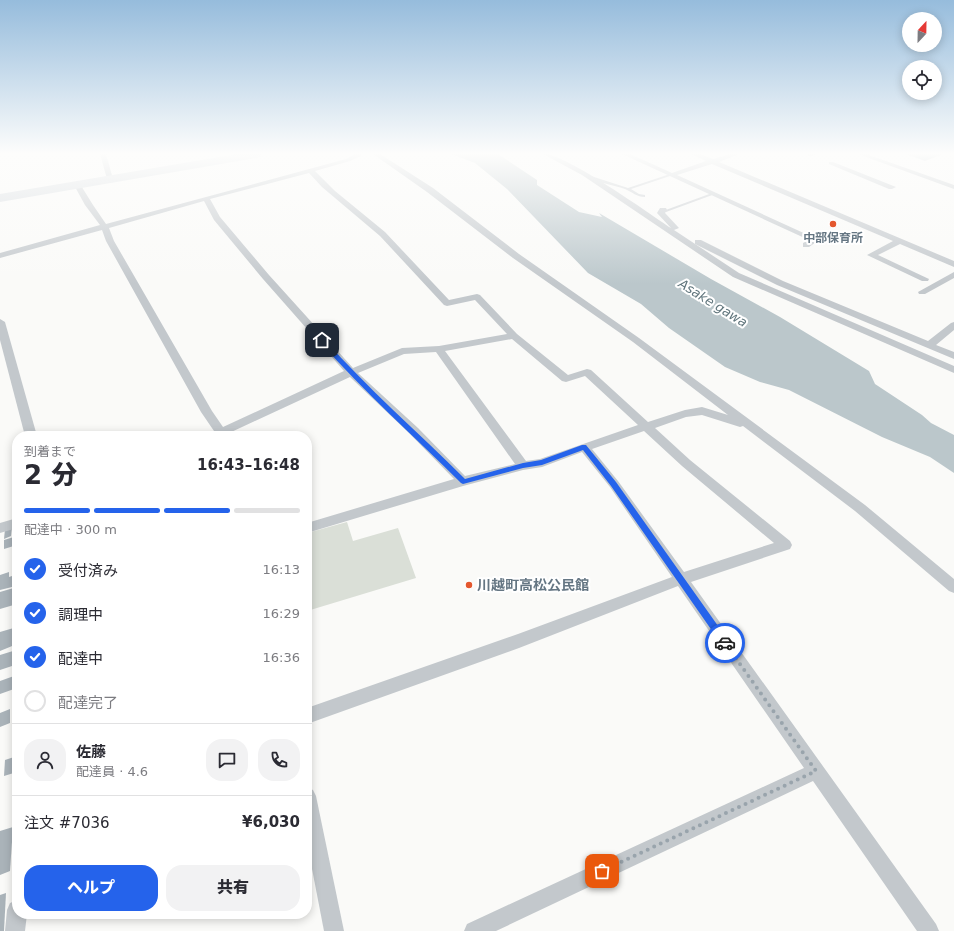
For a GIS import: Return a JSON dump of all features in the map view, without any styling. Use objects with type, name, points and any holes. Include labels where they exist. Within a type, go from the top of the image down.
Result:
[{"type":"street","points":[[85,197],[104,226],[110,242],[207,412],[216,431]]},
{"type":"street","points":[[312,714],[519,641],[681,579],[785,545],[686,463],[587,372],[566,379],[514,336],[477,297],[447,303],[382,234],[338,197]]},
{"type":"street","points":[[440,197],[516,256],[636,340],[860,508],[954,587]]},
{"type":"street","points":[[620,197],[736,274],[954,370]]},
{"type":"street","points":[[721,197],[815,240],[806,245]]},
{"type":"street","points":[[797,197],[954,264]]},
{"type":"street","points":[[0,256],[206,198],[217,218],[266,277],[350,372],[414,431],[463,482]]},
{"type":"street","points":[[664,210],[661,213],[677,229],[673,231]]},
{"type":"street","points":[[673,231],[772,280],[954,356]]},
{"type":"street","points":[[899,241],[871,255],[925,279]]},
{"type":"street","points":[[922,292],[954,275]]},
{"type":"street","points":[[0,322],[4,353],[29,431]]},
{"type":"street","points":[[929,345],[954,324]]},
{"type":"street","points":[[226,431],[350,372],[402,351],[439,349],[514,336]]},
{"type":"street","points":[[439,349],[523,466]]},
{"type":"street","points":[[312,527],[463,482],[523,466],[542,463],[584,447],[685,414],[702,411],[720,416],[759,433]]},
{"type":"street","points":[[584,447],[614,484],[929,931]]},
{"type":"street","points":[[0,528],[12,524]]},
{"type":"street","points":[[474,931],[816,771]]},
{"type":"street","points":[[312,821],[334,931]]},
{"type":"street","points":[[16,931],[17,919]]},
{"type":"lane","points":[[664,210],[702,197]]},
{"type":"shaded area","points":[[347,522],[353,541],[398,528],[416,578],[312,609],[312,532]]},
{"type":"water","name":"Asake gawa","points":[[515,197],[556,197],[579,212],[602,217],[599,213],[711,279],[780,317],[869,371],[875,384],[922,415],[931,423],[954,435],[954,473],[930,457],[882,437],[789,390],[760,382],[725,367],[669,328],[641,304],[588,273]]},
{"type":"building","points":[[12,527],[11,536],[4,539],[5,529]]},
{"type":"building","points":[[12,538],[12,547],[4,549],[4,540]]},
{"type":"building","points":[[9,572],[9,577],[12,576],[12,587],[0,590],[0,575]]},
{"type":"building","points":[[12,588],[12,605],[0,609],[0,592]]},
{"type":"building","points":[[12,628],[12,646],[0,651],[0,632]]},
{"type":"building","points":[[12,651],[12,666],[0,670],[0,655]]},
{"type":"building","points":[[12,677],[12,690],[0,694],[0,681]]},
{"type":"building","points":[[10,709],[10,723],[0,727],[0,713]]},
{"type":"building","points":[[12,758],[12,774],[4,776],[5,760]]},
{"type":"building","points":[[12,827],[10,871],[0,875],[0,831]]},
{"type":"building","points":[[6,893],[4,931],[0,931],[0,895]]},
{"type":"way so far","points":[[602,871],[816,771],[725,643]]},
{"type":"place","name":"中部保育所","points":[[833,224]]},
{"type":"place","name":"川越町高松公民館","points":[[469,585]]},
{"type":"route","points":[[322,340],[350,372],[414,431],[463,482],[523,466],[542,463],[584,447],[614,484],[725,643]]}]
